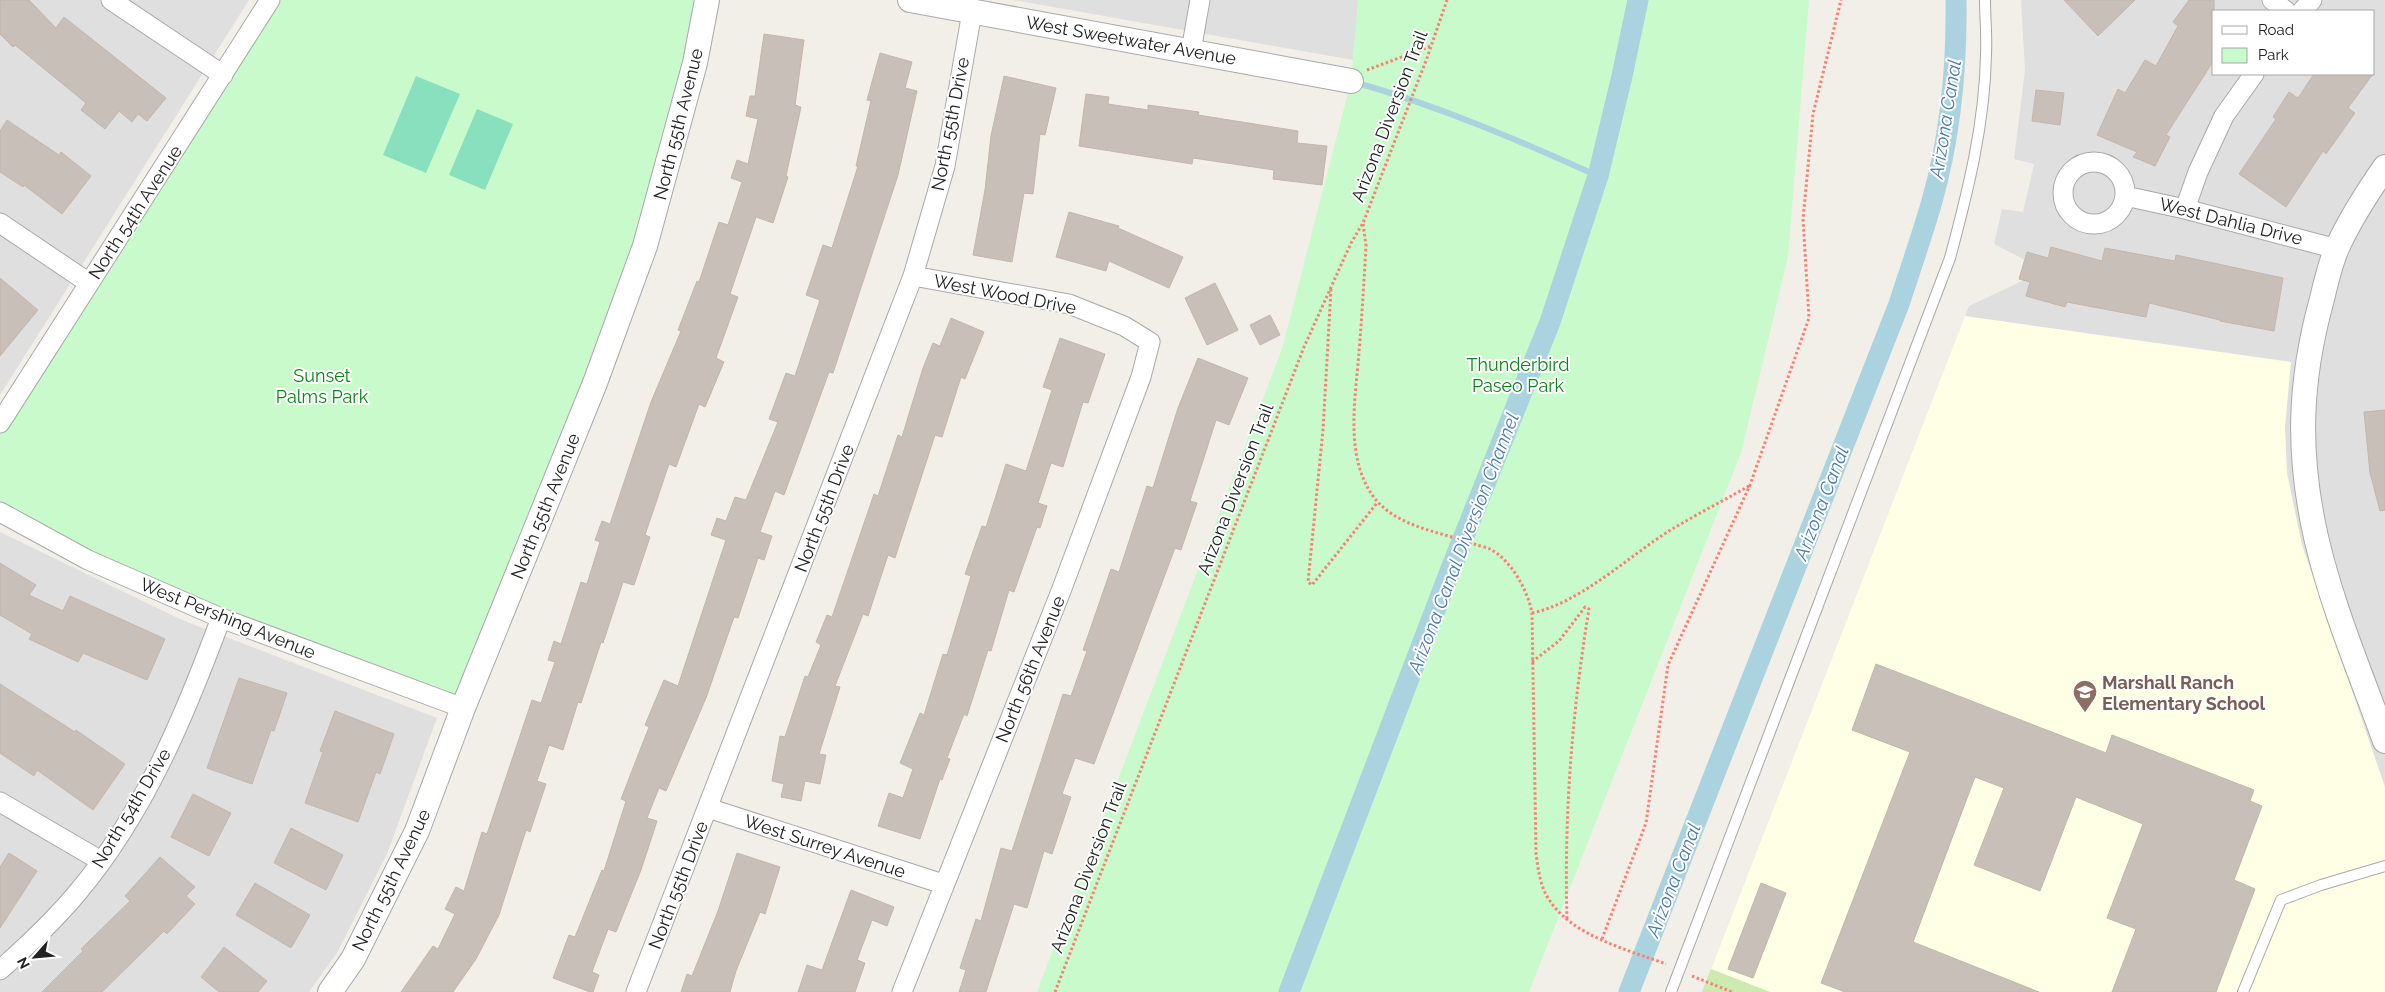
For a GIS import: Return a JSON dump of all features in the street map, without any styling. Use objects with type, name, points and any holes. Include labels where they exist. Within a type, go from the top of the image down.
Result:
[{"type":"street","points":[[111,0],[223,75]]},
{"type":"street","name":"North 54th Avenue","points":[[0,423],[270,0]]},
{"type":"street","name":"North 55th Avenue","points":[[330,992],[353,959],[417,831],[463,708],[595,383],[646,246],[695,63],[707,0]]},
{"type":"street","name":"West Sweetwater Avenue","points":[[910,0],[1191,50],[1346,80]]},
{"type":"street","points":[[1191,50],[1200,0]]},
{"type":"street","points":[[2272,0],[2285,10]]},
{"type":"street","points":[[2303,10],[2312,0]]},
{"type":"street","name":"North 55th Drive","points":[[636,992],[913,276],[945,166],[972,12]]},
{"type":"street","points":[[2186,209],[2198,172],[2224,116],[2253,75]]},
{"type":"street","points":[[2385,167],[2364,197],[2337,249],[2312,337],[2302,404],[2302,445],[2307,492],[2327,579],[2385,741]]},
{"type":"street","name":"West Dahlia Drive","points":[[2125,196],[2186,209],[2337,249]]},
{"type":"street","points":[[0,223],[89,283]]},
{"type":"street","name":"West Wood Drive","points":[[913,276],[1069,304],[1124,326],[1150,342]]},
{"type":"street","name":"North 56th Avenue","points":[[902,992],[943,884],[1062,591],[1141,377],[1150,342]]},
{"type":"street","name":"West Pershing Avenue","points":[[0,512],[88,560],[221,618],[463,708]]},
{"type":"street","name":"North 54th Drive","points":[[0,970],[35,939],[78,892],[101,861],[154,776],[190,701],[221,618]]},
{"type":"street","points":[[0,802],[101,861]]},
{"type":"street","name":"West Surrey Avenue","points":[[708,808],[943,884]]},
{"type":"lane","points":[[1671,992],[1676,968],[1950,258],[1969,187],[1980,123],[1986,54],[1985,0]]},
{"type":"lane","points":[[2243,992],[2281,900],[2321,885],[2385,866]]},
{"type":"path","name":"Arizona Diversion Trail","points":[[1055,992],[1304,347],[1351,243],[1363,223],[1432,46],[1447,0]]},
{"type":"path","points":[[1602,939],[1646,823],[1668,665],[1750,485],[1809,318],[1803,219],[1813,114],[1841,0]]},
{"type":"path","points":[[1346,80],[1432,46]]},
{"type":"path","points":[[1363,223],[1366,245],[1356,402],[1356,449],[1363,480],[1377,503],[1397,519],[1414,527],[1458,538],[1492,551],[1513,571],[1524,589],[1532,613],[1536,853],[1539,877],[1549,900],[1567,920],[1582,930],[1732,992]]},
{"type":"path","points":[[1331,287],[1322,448],[1308,582],[1312,585],[1377,503]]},
{"type":"path","points":[[1532,613],[1549,610],[1568,600],[1669,532],[1750,485]]},
{"type":"path","points":[[1532,662],[1558,641],[1584,607],[1589,609],[1578,675],[1570,766],[1566,876],[1567,920]]},
{"type":"shaded area","points":[[0,0],[249,0],[0,395]]},
{"type":"shaded area","points":[[1013,0],[1359,0],[1353,60]]},
{"type":"shaded area","name":"Marshall Ranch Elementary School","points":[[2021,0],[2385,0],[2385,992],[1702,992],[1969,306],[2022,281],[2025,260],[1994,244],[2002,209],[2023,212],[2034,164],[2014,159],[2025,70]]},
{"type":"shaded area","name":"Marshall Ranch Elementary School","points":[[1965,316],[2291,362],[2285,427],[2287,473],[2302,545],[2385,787],[2385,992],[1770,992],[1711,969]]},
{"type":"shaded area","points":[[0,532],[182,620],[437,718],[387,854],[337,953],[309,992],[0,992]]},
{"type":"green space","name":"Sunset Palms Park","points":[[270,0],[707,0],[668,169],[463,708],[221,618],[0,512],[0,423]]},
{"type":"green space","name":"Thunderbird Paseo Park","points":[[1358,0],[1809,0],[1788,257],[1741,453],[1529,992],[1037,992],[1282,349],[1351,81]]},
{"type":"green space","points":[[416,76],[460,94],[426,173],[383,155]]},
{"type":"green space","points":[[477,109],[513,124],[485,190],[449,175]]},
{"type":"green space","points":[[1711,969],[1769,992],[1702,992]]},
{"type":"building","points":[[0,0],[29,0],[56,28],[64,17],[166,98],[147,121],[138,114],[132,122],[119,111],[105,129],[81,110],[86,103],[15,45],[13,47],[0,34]]},
{"type":"building","points":[[2064,0],[2135,0],[2098,36]]},
{"type":"building","points":[[2189,0],[2214,0],[2214,10],[2212,10],[2212,63],[2166,135],[2170,137],[2155,166],[2133,157],[2137,152],[2097,135],[2118,89],[2125,93],[2145,60],[2156,66],[2178,26],[2173,22]]},
{"type":"building","points":[[764,34],[804,40],[795,105],[801,107],[786,176],[788,177],[773,223],[756,217],[730,294],[738,297],[716,358],[724,362],[705,407],[699,404],[676,467],[669,464],[645,535],[650,537],[634,585],[623,582],[581,703],[578,702],[563,750],[549,745],[537,781],[546,784],[530,832],[526,830],[499,915],[476,959],[453,992],[401,992],[433,946],[438,949],[455,914],[445,909],[456,887],[464,891],[482,832],[487,834],[532,700],[541,703],[555,662],[548,660],[554,641],[561,644],[581,582],[587,584],[600,542],[595,540],[602,521],[610,524],[651,402],[681,331],[678,330],[697,281],[699,282],[719,222],[728,225],[742,182],[731,178],[737,160],[748,164],[758,119],[746,116],[750,96],[755,96]]},
{"type":"building","points":[[880,53],[912,62],[905,88],[917,91],[898,175],[833,373],[829,372],[784,495],[775,491],[760,532],[772,536],[764,560],[758,558],[738,618],[734,617],[706,698],[666,791],[659,788],[647,818],[657,821],[641,870],[616,932],[608,929],[592,972],[599,975],[593,992],[590,992],[553,978],[569,935],[575,937],[602,870],[604,871],[626,801],[621,799],[649,727],[645,725],[664,680],[678,686],[726,540],[711,535],[717,518],[726,521],[735,497],[746,500],[778,422],[769,419],[786,373],[795,376],[820,300],[806,295],[823,245],[832,248],[858,166],[856,166],[871,101],[867,100]]},
{"type":"building","points":[[2313,75],[2372,75],[2348,108],[2355,113],[2326,154],[2323,151],[2286,207],[2239,174],[2276,119],[2273,117],[2289,92],[2298,98]]},
{"type":"building","points":[[1004,76],[1056,88],[1045,135],[1040,134],[1033,194],[1024,193],[1012,262],[973,255],[985,190],[991,136]]},
{"type":"building","points":[[2036,90],[2064,93],[2060,125],[2032,121]]},
{"type":"building","points":[[1086,94],[1109,97],[1108,104],[1148,110],[1148,105],[1199,112],[1198,115],[1298,131],[1297,143],[1327,146],[1322,185],[1273,179],[1274,170],[1193,158],[1192,164],[1079,146]]},
{"type":"building","points":[[7,120],[59,155],[61,152],[91,176],[62,214],[24,185],[23,187],[0,172],[0,131]]},
{"type":"building","points":[[1069,212],[1119,226],[1118,228],[1183,257],[1169,288],[1109,261],[1106,271],[1056,257]]},
{"type":"building","points":[[2051,247],[2102,261],[2105,248],[2175,261],[2176,255],[2283,278],[2274,331],[2220,321],[2149,303],[2146,317],[2067,302],[2065,307],[2026,296],[2030,282],[2019,279],[2027,252],[2048,258]]},
{"type":"building","points":[[0,278],[38,310],[0,356]]},
{"type":"building","points":[[1215,283],[1238,330],[1207,345],[1185,298]]},
{"type":"building","points":[[1270,315],[1280,335],[1260,345],[1250,325]]},
{"type":"building","points":[[951,318],[984,332],[965,379],[961,377],[942,437],[935,435],[895,558],[888,555],[868,616],[863,614],[835,686],[840,687],[819,754],[826,755],[820,784],[805,781],[801,801],[781,797],[784,784],[772,781],[780,736],[785,737],[805,676],[808,677],[821,645],[816,642],[827,615],[832,617],[874,494],[878,496],[898,435],[902,437],[923,368],[933,343],[940,346]]},
{"type":"building","points":[[1060,338],[1105,354],[1088,403],[1083,402],[1063,467],[1051,463],[1038,503],[1047,506],[1040,528],[1037,527],[1014,592],[1009,590],[991,651],[988,650],[967,716],[964,714],[947,758],[950,759],[942,780],[940,779],[920,839],[878,826],[889,793],[903,798],[913,769],[900,763],[920,713],[924,715],[943,654],[947,655],[971,576],[965,574],[982,526],[986,527],[1006,464],[1026,471],[1052,390],[1043,387]]},
{"type":"building","points":[[1198,358],[1248,378],[1229,425],[1216,420],[1190,501],[1197,503],[1181,550],[1175,548],[1094,764],[1075,758],[1062,794],[1071,797],[1052,854],[1044,851],[1027,908],[1014,904],[986,992],[959,992],[966,970],[960,968],[976,919],[981,921],[1001,848],[1012,851],[1063,694],[1071,696],[1087,651],[1083,650],[1111,569],[1119,572],[1147,486],[1153,488],[1178,408]]},
{"type":"building","points":[[2385,410],[2385,510],[2380,511],[2370,473],[2364,412]]},
{"type":"building","points":[[0,563],[36,585],[29,595],[63,611],[70,596],[165,639],[147,680],[83,653],[78,662],[29,639],[32,634],[0,615]]},
{"type":"building","points":[[1876,664],[2106,753],[2112,735],[2254,790],[2250,801],[2262,806],[2234,880],[2255,889],[2216,992],[2112,992],[2136,929],[2107,918],[2143,824],[2076,797],[2040,891],[1974,865],[2004,788],[1975,777],[1913,942],[2039,992],[1845,992],[1821,983],[1910,752],[1852,730]]},
{"type":"building","points":[[239,678],[287,693],[274,731],[271,730],[252,784],[207,768]]},
{"type":"building","points":[[0,684],[75,732],[76,730],[125,764],[93,810],[37,770],[34,776],[0,753]]},
{"type":"building","points":[[335,711],[394,734],[380,774],[376,772],[358,822],[305,803],[323,752],[320,751]]},
{"type":"building","points":[[193,794],[231,813],[209,856],[171,837]]},
{"type":"building","points":[[291,828],[343,855],[326,890],[274,863]]},
{"type":"building","points":[[9,853],[37,871],[0,928],[0,867]]},
{"type":"building","points":[[737,853],[780,867],[765,914],[760,912],[736,971],[730,992],[681,992],[687,974],[692,976],[718,911]]},
{"type":"building","points":[[160,857],[195,887],[186,896],[195,904],[167,934],[164,931],[102,992],[42,992],[83,951],[81,949],[130,901],[125,896]]},
{"type":"building","points":[[255,883],[310,915],[291,948],[236,915]]},
{"type":"building","points":[[1761,883],[1786,893],[1753,978],[1728,969]]},
{"type":"building","points":[[851,890],[894,907],[887,926],[872,920],[857,960],[865,963],[855,992],[798,992],[807,965],[822,970]]},
{"type":"building","points":[[224,947],[267,981],[258,992],[219,992],[201,977]]},
{"type":"waterway","name":"Arizona Canal Diversion Channel","points":[[1289,992],[1452,566],[1550,322],[1598,176],[1638,0]]},
{"type":"waterway","name":"Arizona Canal","points":[[1629,992],[1899,304],[1916,253],[1938,177],[1948,127],[1954,76],[1956,0]]},
{"type":"waterway","points":[[1354,82],[1386,91],[1478,124],[1598,176]]},
{"type":"place","name":"Marshall Ranch Elementary School","points":[[2085,713]]}]
